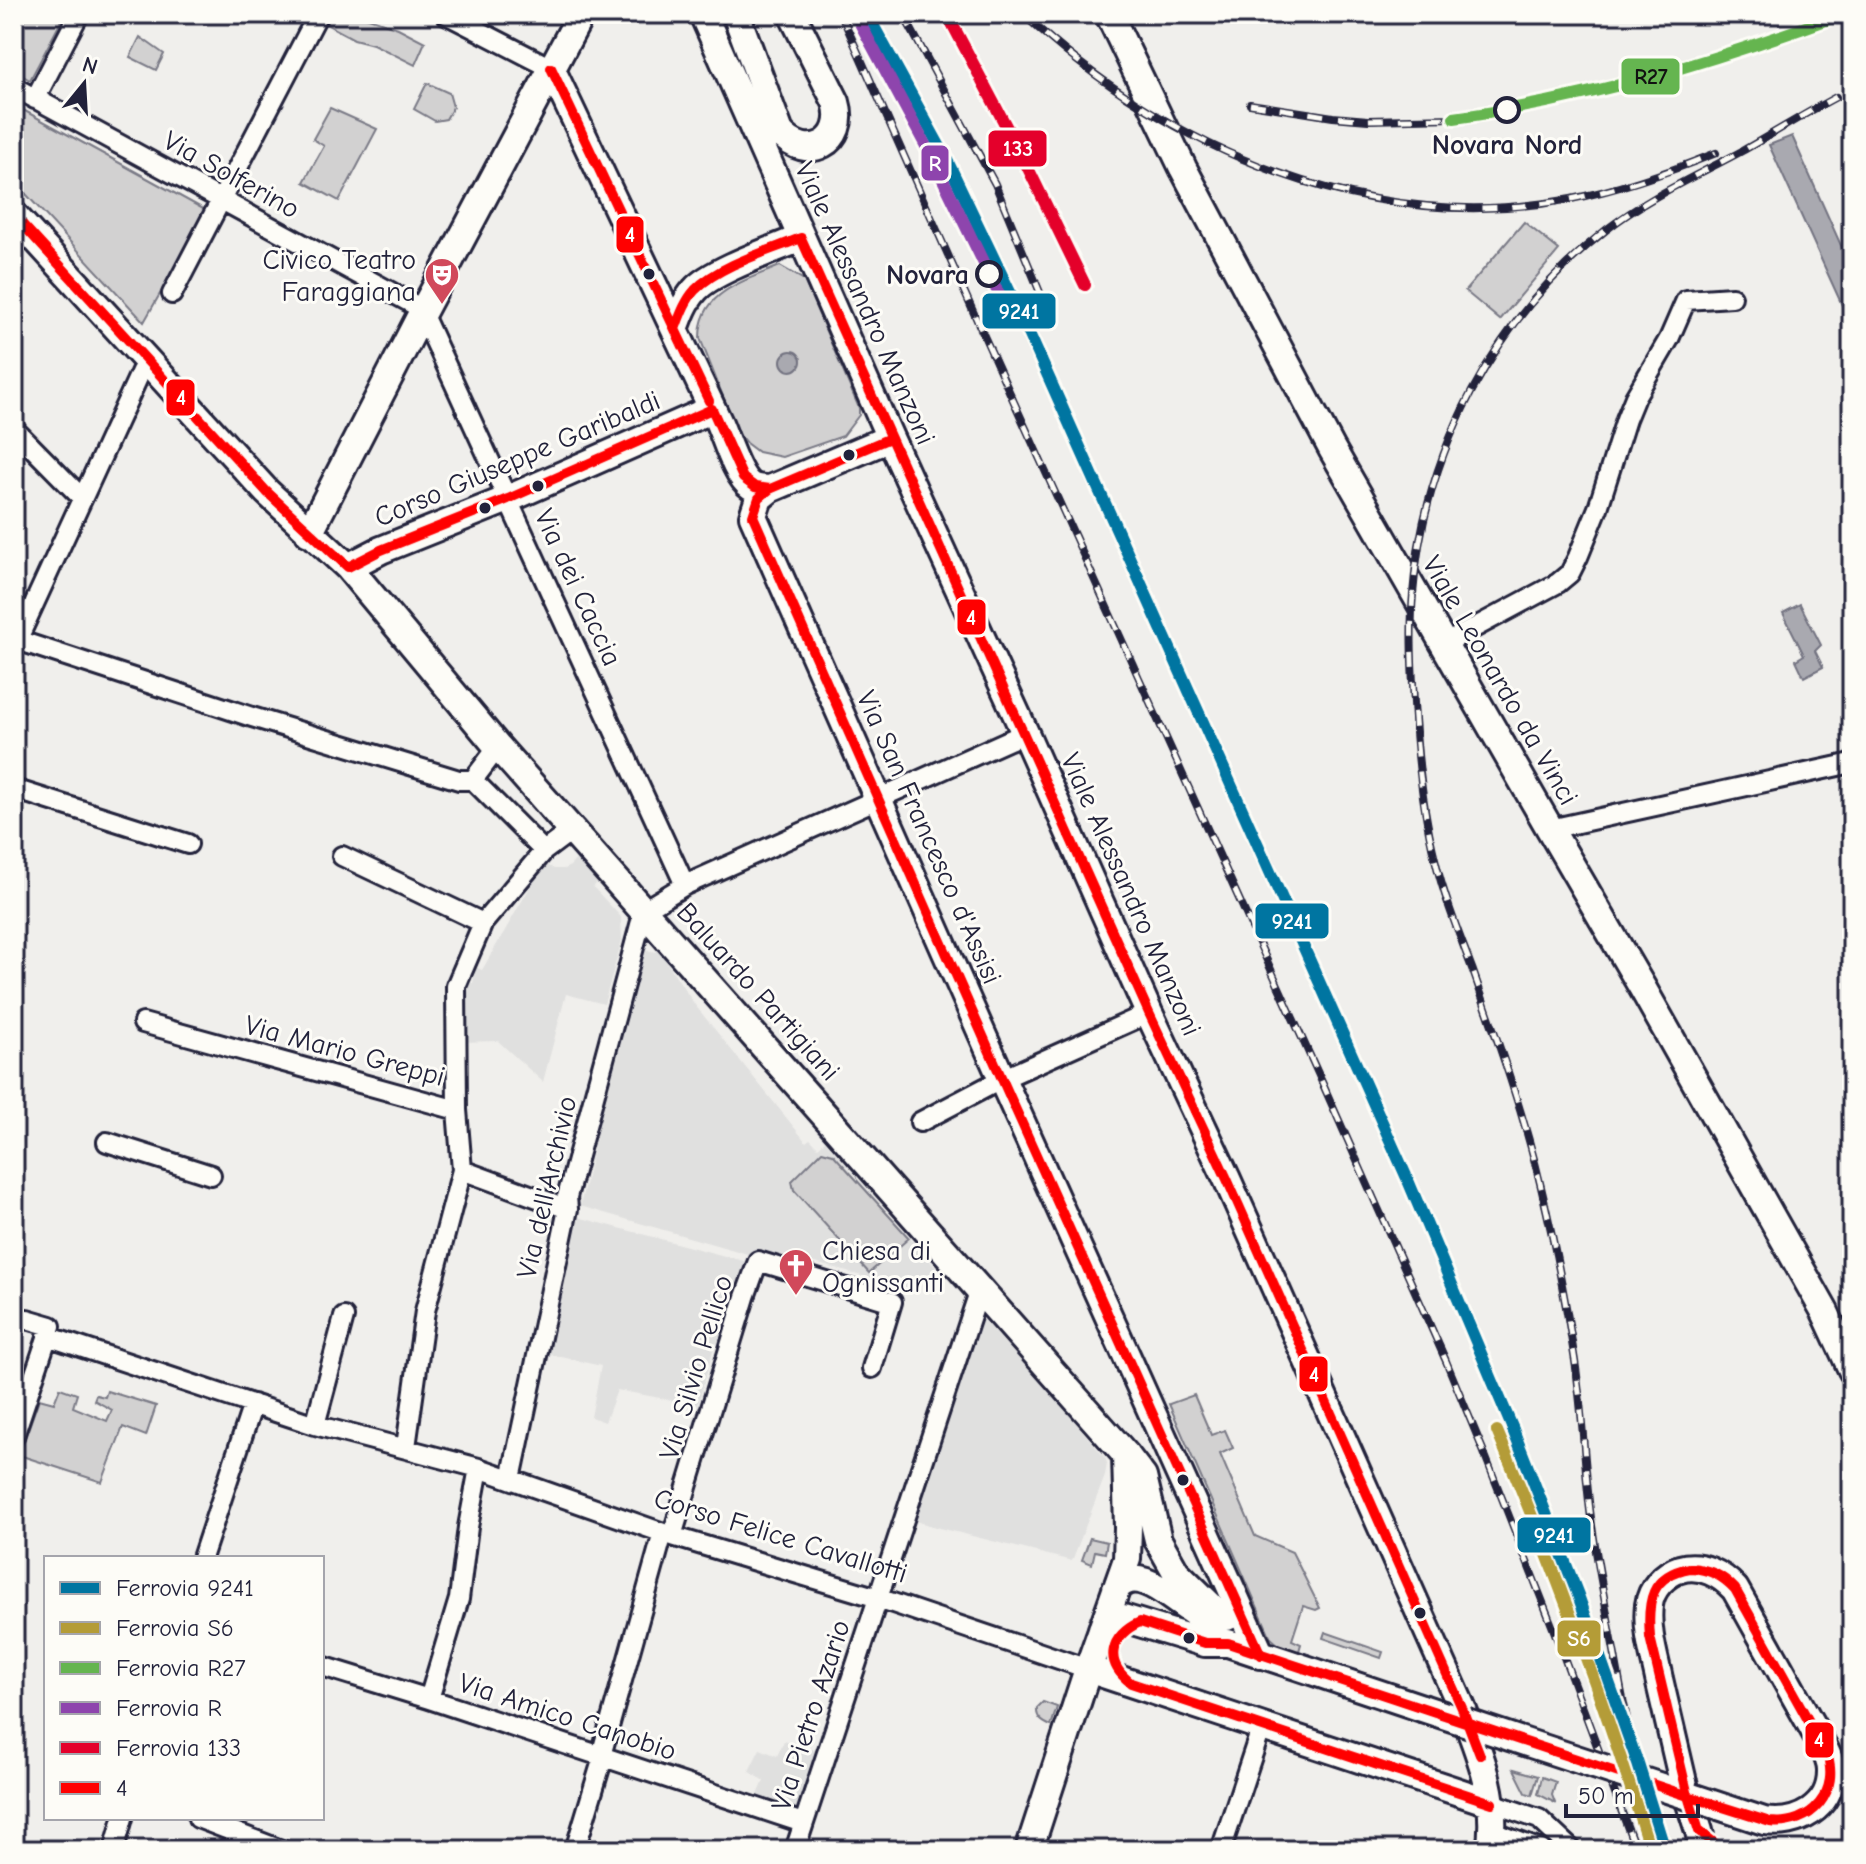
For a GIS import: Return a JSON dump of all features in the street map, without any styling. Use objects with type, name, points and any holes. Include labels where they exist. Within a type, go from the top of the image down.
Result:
[{"type":"street","points":[[35,99],[79,14]]},
{"type":"street","points":[[172,294],[318,14]]},
{"type":"street","points":[[446,14],[551,68],[743,478],[751,486],[770,489],[890,438]]},
{"type":"street","points":[[309,533],[581,14]]},
{"type":"street","name":"Viale Alessandro Manzoni","points":[[703,14],[890,438],[1227,1179],[1462,1708],[1482,1762],[1492,1803],[1492,1841]]},
{"type":"street","points":[[736,14],[780,132],[796,146],[807,148],[827,141],[839,123],[839,113],[792,14]]},
{"type":"street","name":"Viale Leonardo da Vinci","points":[[1109,14],[1183,168],[1332,449],[1642,987],[1825,1312],[1852,1370]]},
{"type":"street","name":"Via Solferino","points":[[14,87],[423,311]]},
{"type":"street","name":"Baluardo Partigiani","points":[[14,215],[267,492],[348,567],[498,747],[1126,1455],[1143,1477],[1158,1540],[1176,1572],[1220,1615],[1227,1617],[1234,1613],[1237,1602]]},
{"type":"street","points":[[675,329],[694,290],[708,278],[801,238]]},
{"type":"street","points":[[1444,644],[1558,583],[1570,573],[1598,508],[1635,397],[1669,339],[1686,300],[1732,297]]},
{"type":"street","name":"Via dei Caccia","points":[[423,311],[685,885]]},
{"type":"street","points":[[141,371],[16,640],[252,717],[459,780],[473,780],[544,851]]},
{"type":"street","name":"Corso Giuseppe Garibaldi","points":[[348,567],[381,550],[508,499],[712,409]]},
{"type":"street","points":[[14,429],[82,498]]},
{"type":"street","name":"Via San Francesco d'Assisi","points":[[770,489],[759,498],[753,516],[1261,1655]]},
{"type":"street","points":[[644,910],[685,885],[1025,733]]},
{"type":"street","points":[[473,780],[498,747]]},
{"type":"street","points":[[1550,829],[1852,763]]},
{"type":"street","points":[[14,789],[188,844]]},
{"type":"street","points":[[457,1110],[456,986],[483,923],[544,851],[572,830]]},
{"type":"street","points":[[342,856],[483,923]]},
{"type":"street","name":"Via dell'Archivio","points":[[511,1479],[568,1209],[567,1197],[644,910]]},
{"type":"street","points":[[920,1122],[1002,1079],[1149,1013]]},
{"type":"street","name":"Via Mario Greppi","points":[[143,1023],[457,1110],[462,1170],[425,1311],[406,1447]]},
{"type":"street","points":[[107,1142],[211,1175]]},
{"type":"street","points":[[462,1170],[568,1209]]},
{"type":"street","name":"Via Silvio Pellico","points":[[575,1850],[601,1764],[600,1755],[668,1535],[758,1261],[892,1302],[872,1368]]},
{"type":"street","name":"Via Pietro Azario","points":[[795,1850],[980,1289]]},
{"type":"street","points":[[315,1425],[344,1317]]},
{"type":"street","name":"Corso Felice Cavallotti","points":[[14,1319],[27,1319],[49,1331],[315,1425],[479,1468],[668,1535],[878,1598],[1492,1803]]},
{"type":"street","points":[[14,1436],[49,1331]]},
{"type":"street","points":[[203,1556],[253,1404]]},
{"type":"street","points":[[1029,1850],[1102,1629],[1124,1608],[1128,1528],[1126,1455]]},
{"type":"street","points":[[429,1699],[459,1599],[479,1468]]},
{"type":"street","points":[[1131,1683],[1118,1673],[1114,1653],[1120,1635],[1127,1628],[1121,1582],[1139,1580],[1154,1585],[1211,1624],[1228,1643],[1261,1655],[1422,1708],[1764,1821],[1785,1823],[1808,1815],[1829,1788],[1829,1760],[1735,1589],[1720,1575],[1709,1570],[1680,1569],[1661,1580],[1649,1606],[1650,1637],[1683,1782],[1701,1840],[1723,1850]]},
{"type":"street","points":[[1124,1608],[1205,1643],[1228,1643]]},
{"type":"street","name":"Via Amico Canobio","points":[[324,1667],[797,1821]]},
{"type":"street","points":[[1221,1850],[1262,1726]]},
{"type":"street","points":[[1492,1803],[1539,1819],[1572,1850]]},
{"type":"street","points":[[114,1850],[122,1820]]},
{"type":"street","points":[[203,1820],[281,1850]]},
{"type":"street","points":[[1492,1841],[1541,1850]]},
{"type":"shaded area","points":[[14,14],[65,14],[30,80],[14,71]]},
{"type":"shaded area","points":[[331,14],[357,14],[398,28],[425,42],[415,65],[326,24]]},
{"type":"shaded area","points":[[140,37],[164,54],[156,70],[130,57]]},
{"type":"shaded area","points":[[427,83],[449,93],[453,107],[446,119],[435,121],[414,109]]},
{"type":"shaded area","points":[[14,105],[207,211],[144,322],[14,181]]},
{"type":"shaded area","points":[[330,108],[377,129],[339,201],[304,182],[324,146],[313,139]]},
{"type":"shaded area","points":[[1792,136],[1852,270],[1852,327],[1769,145]]},
{"type":"shaded area","points":[[1524,222],[1559,250],[1500,320],[1465,291]]},
{"type":"shaded area","points":[[780,266],[804,280],[859,408],[859,415],[843,436],[782,457],[758,452],[737,432],[700,338],[707,309],[726,290]]},
{"type":"shaded area","points":[[787,351],[795,351],[801,361],[795,371],[787,371],[781,365],[781,357]]},
{"type":"shaded area","points":[[1800,604],[1821,645],[1815,651],[1823,667],[1804,677],[1796,660],[1804,655],[1783,613]]},
{"type":"shaded area","points":[[578,857],[599,881],[593,887],[621,917],[622,940],[604,1004],[566,994],[543,1082],[498,1041],[460,1042],[462,985],[473,983],[476,967],[482,970],[544,863],[554,869],[564,869]]},
{"type":"shaded area","points":[[639,950],[660,952],[695,1005],[806,1142],[810,1139],[818,1147],[825,1141],[937,1269],[908,1289],[797,1258],[793,1267],[580,1206]]},
{"type":"shaded area","points":[[822,1151],[833,1154],[909,1238],[869,1273],[794,1190],[792,1181]]},
{"type":"shaded area","points":[[570,1215],[755,1264],[727,1346],[715,1343],[698,1405],[617,1390],[605,1422],[591,1417],[601,1366],[544,1353]]},
{"type":"shaded area","points":[[978,1314],[1054,1397],[1107,1463],[1105,1476],[1072,1561],[909,1519]]},
{"type":"shaded area","points":[[60,1388],[77,1394],[73,1407],[107,1421],[112,1410],[94,1400],[96,1395],[105,1397],[107,1391],[156,1406],[146,1436],[123,1427],[102,1482],[19,1455],[39,1399],[54,1403]]},
{"type":"shaded area","points":[[1194,1395],[1211,1435],[1225,1430],[1233,1448],[1220,1454],[1255,1536],[1292,1552],[1320,1608],[1316,1610],[1303,1606],[1292,1640],[1301,1644],[1298,1654],[1271,1638],[1169,1404]]},
{"type":"shaded area","points":[[1090,1538],[1107,1542],[1105,1553],[1095,1551],[1092,1564],[1082,1560]]},
{"type":"shaded area","points":[[1325,1632],[1383,1652],[1381,1658],[1323,1638]]},
{"type":"shaded area","points":[[1043,1702],[1057,1707],[1051,1726],[1042,1721],[1038,1714],[1037,1708]]},
{"type":"shaded area","points":[[784,1741],[822,1752],[797,1816],[754,1804],[764,1781],[749,1771],[760,1749],[777,1756]]},
{"type":"shaded area","points":[[1514,1769],[1538,1776],[1532,1795],[1526,1793]]},
{"type":"shaded area","points":[[1542,1777],[1556,1782],[1552,1795],[1555,1803],[1538,1794]]},
{"type":"railway","points":[[841,14],[1446,1361],[1553,1628],[1636,1850]]},
{"type":"railway","points":[[903,14],[995,184],[1044,302]]},
{"type":"railway","points":[[1023,14],[1080,63],[1142,106],[1207,143],[1276,172],[1348,193],[1421,205],[1496,208],[1590,195],[1716,153]]},
{"type":"railway","points":[[1661,1836],[1621,1690],[1595,1547],[1575,1361],[1546,1209],[1519,1105],[1447,901],[1430,840],[1415,722],[1413,594],[1420,541],[1432,490],[1449,440],[1499,346],[1530,304],[1566,265],[1622,218],[1836,97]]},
{"type":"railway","points":[[1250,104],[1368,120],[1454,118]]},
{"type":"rail line","name":"R","points":[[855,14],[935,163],[1009,315]]},
{"type":"rail line","name":"9241","points":[[867,14],[946,158],[1019,311],[1407,1178],[1512,1427],[1578,1595],[1665,1850]]},
{"type":"rail line","name":"133","points":[[947,14],[1085,285]]},
{"type":"rail line","name":"R27","points":[[1454,118],[1553,101],[1651,76],[1842,14]]},
{"type":"rail line","name":"S6","points":[[1497,1431],[1579,1639],[1650,1850]]},
{"type":"transit line","name":"4","points":[[551,68],[709,401]]},
{"type":"transit line","name":"4","points":[[14,215],[267,492],[348,567],[381,550],[508,499],[712,409],[743,478],[755,487],[770,489]]},
{"type":"transit line","name":"4","points":[[801,238],[1149,1013],[1227,1179],[1462,1708],[1480,1755]]},
{"type":"transit line","name":"4","points":[[675,329],[688,299],[705,281],[745,260],[801,238]]},
{"type":"transit line","name":"4","points":[[890,438],[770,489],[759,498],[753,516],[1261,1655]]},
{"type":"transit line","name":"4","points":[[1690,1568],[1715,1574],[1735,1589],[1826,1752],[1830,1766],[1826,1793],[1819,1804],[1798,1819],[1770,1822],[1688,1796],[1650,1637],[1649,1612],[1659,1584],[1666,1577],[1690,1568]]},
{"type":"transit line","name":"4","points":[[1492,1803],[1131,1683],[1116,1667],[1114,1650],[1117,1642],[1122,1634],[1140,1622],[1205,1643],[1228,1643],[1688,1796]]},
{"type":"transit line","name":"4","points":[[1688,1796],[1699,1831],[1723,1850]]},
{"type":"place","name":"Novara Nord","points":[[1507,110]]},
{"type":"place","name":"Novara","points":[[989,274]]},
{"type":"place","name":"Civico Teatro Faraggiana","points":[[442,306]]},
{"type":"place","name":"Chiesa di Ognissanti","points":[[796,1297]]}]
